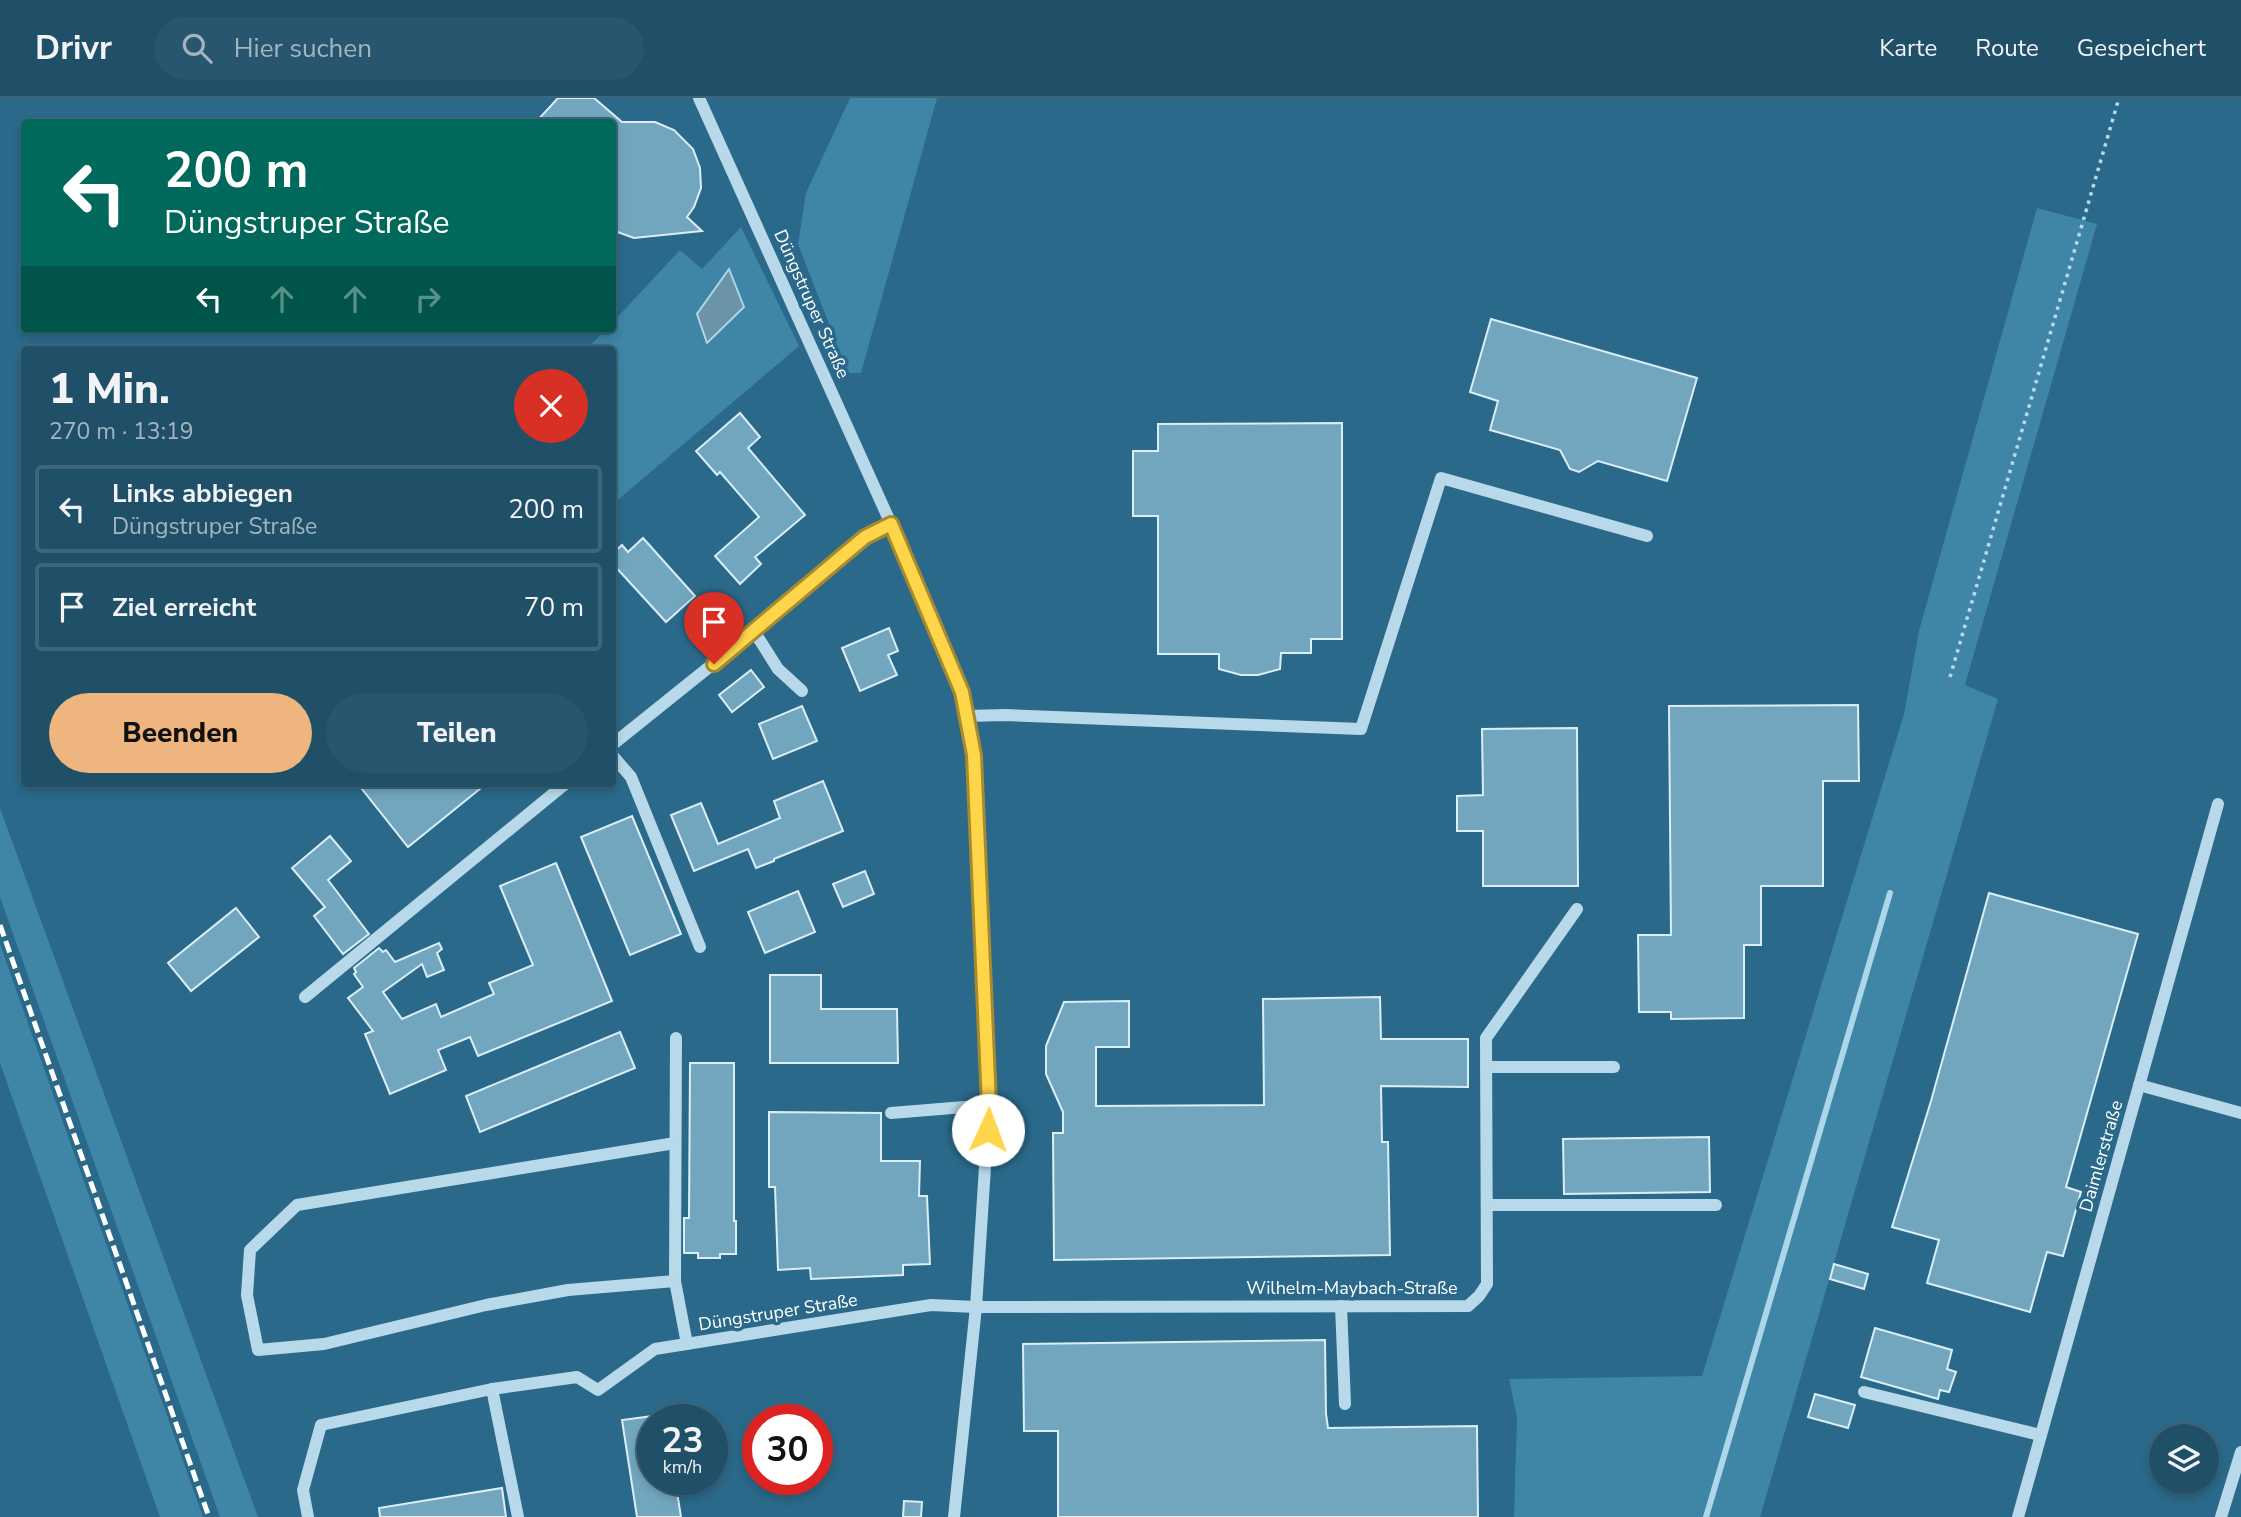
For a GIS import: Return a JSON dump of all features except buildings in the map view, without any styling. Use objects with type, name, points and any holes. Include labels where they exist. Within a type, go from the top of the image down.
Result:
[{"type":"street","name":"Düngstruper Straße","points":[[699,98],[891,524],[962,692],[974,755],[989,1105],[976,1307],[954,1517]]},
{"type":"street","points":[[966,716],[1006,715],[1361,729],[1441,478],[1647,536]]},
{"type":"street","points":[[616,743],[865,537],[891,524]]},
{"type":"street","points":[[754,631],[778,669],[802,691]]},
{"type":"street","points":[[616,760],[631,777],[700,947]]},
{"type":"street","points":[[305,997],[561,787]]},
{"type":"street","name":"Daimlerstraße","points":[[2018,1517],[2218,804]]},
{"type":"street","name":"Wilhelm-Maybach-Straße","points":[[976,1307],[1468,1306],[1487,1284],[1486,1038],[1577,909]]},
{"type":"street","points":[[676,1038],[675,1281],[687,1344]]},
{"type":"street","points":[[1486,1067],[1614,1067]]},
{"type":"street","points":[[2139,1085],[2241,1113]]},
{"type":"street","points":[[891,1113],[989,1105]]},
{"type":"street","points":[[675,1143],[297,1205],[250,1250],[247,1295],[258,1350],[324,1344],[486,1305],[568,1290],[675,1281]]},
{"type":"street","points":[[1488,1205],[1716,1205]]},
{"type":"street","name":"Düngstruper Straße","points":[[492,1389],[577,1377],[597,1390],[655,1349],[931,1305],[976,1307]]},
{"type":"street","points":[[1341,1306],[1345,1404]]},
{"type":"street","points":[[308,1517],[303,1490],[321,1425],[492,1389],[518,1517]]},
{"type":"street","points":[[1864,1392],[2040,1435]]},
{"type":"street","points":[[2221,1517],[2241,1452]]},
{"type":"path","points":[[1950,677],[2119,98]]},
{"type":"shaded area","points":[[850,98],[937,98],[861,373],[848,373],[798,244],[806,193]]},
{"type":"shaded area","points":[[2037,208],[2097,224],[1965,685],[1998,699],[1760,1517],[1514,1517],[1517,1417],[1509,1379],[1702,1376],[1904,714],[1919,631]]},
{"type":"shaded area","points":[[741,227],[799,346],[616,501],[616,346],[590,346],[602,333],[616,333],[616,319],[680,250],[702,269]]},
{"type":"shaded area","points":[[729,269],[744,307],[707,343],[697,314]]},
{"type":"shaded area","points":[[0,808],[258,1517],[220,1517],[0,897]]},
{"type":"shaded area","points":[[0,944],[203,1517],[160,1517],[0,1063]]},
{"type":"waterway","points":[[1706,1517],[1890,893]]},
{"type":"railway","points":[[0,925],[209,1517]]},
{"type":"route","points":[[714,664],[865,537],[891,524],[962,692],[974,755],[988,1130]]}]
